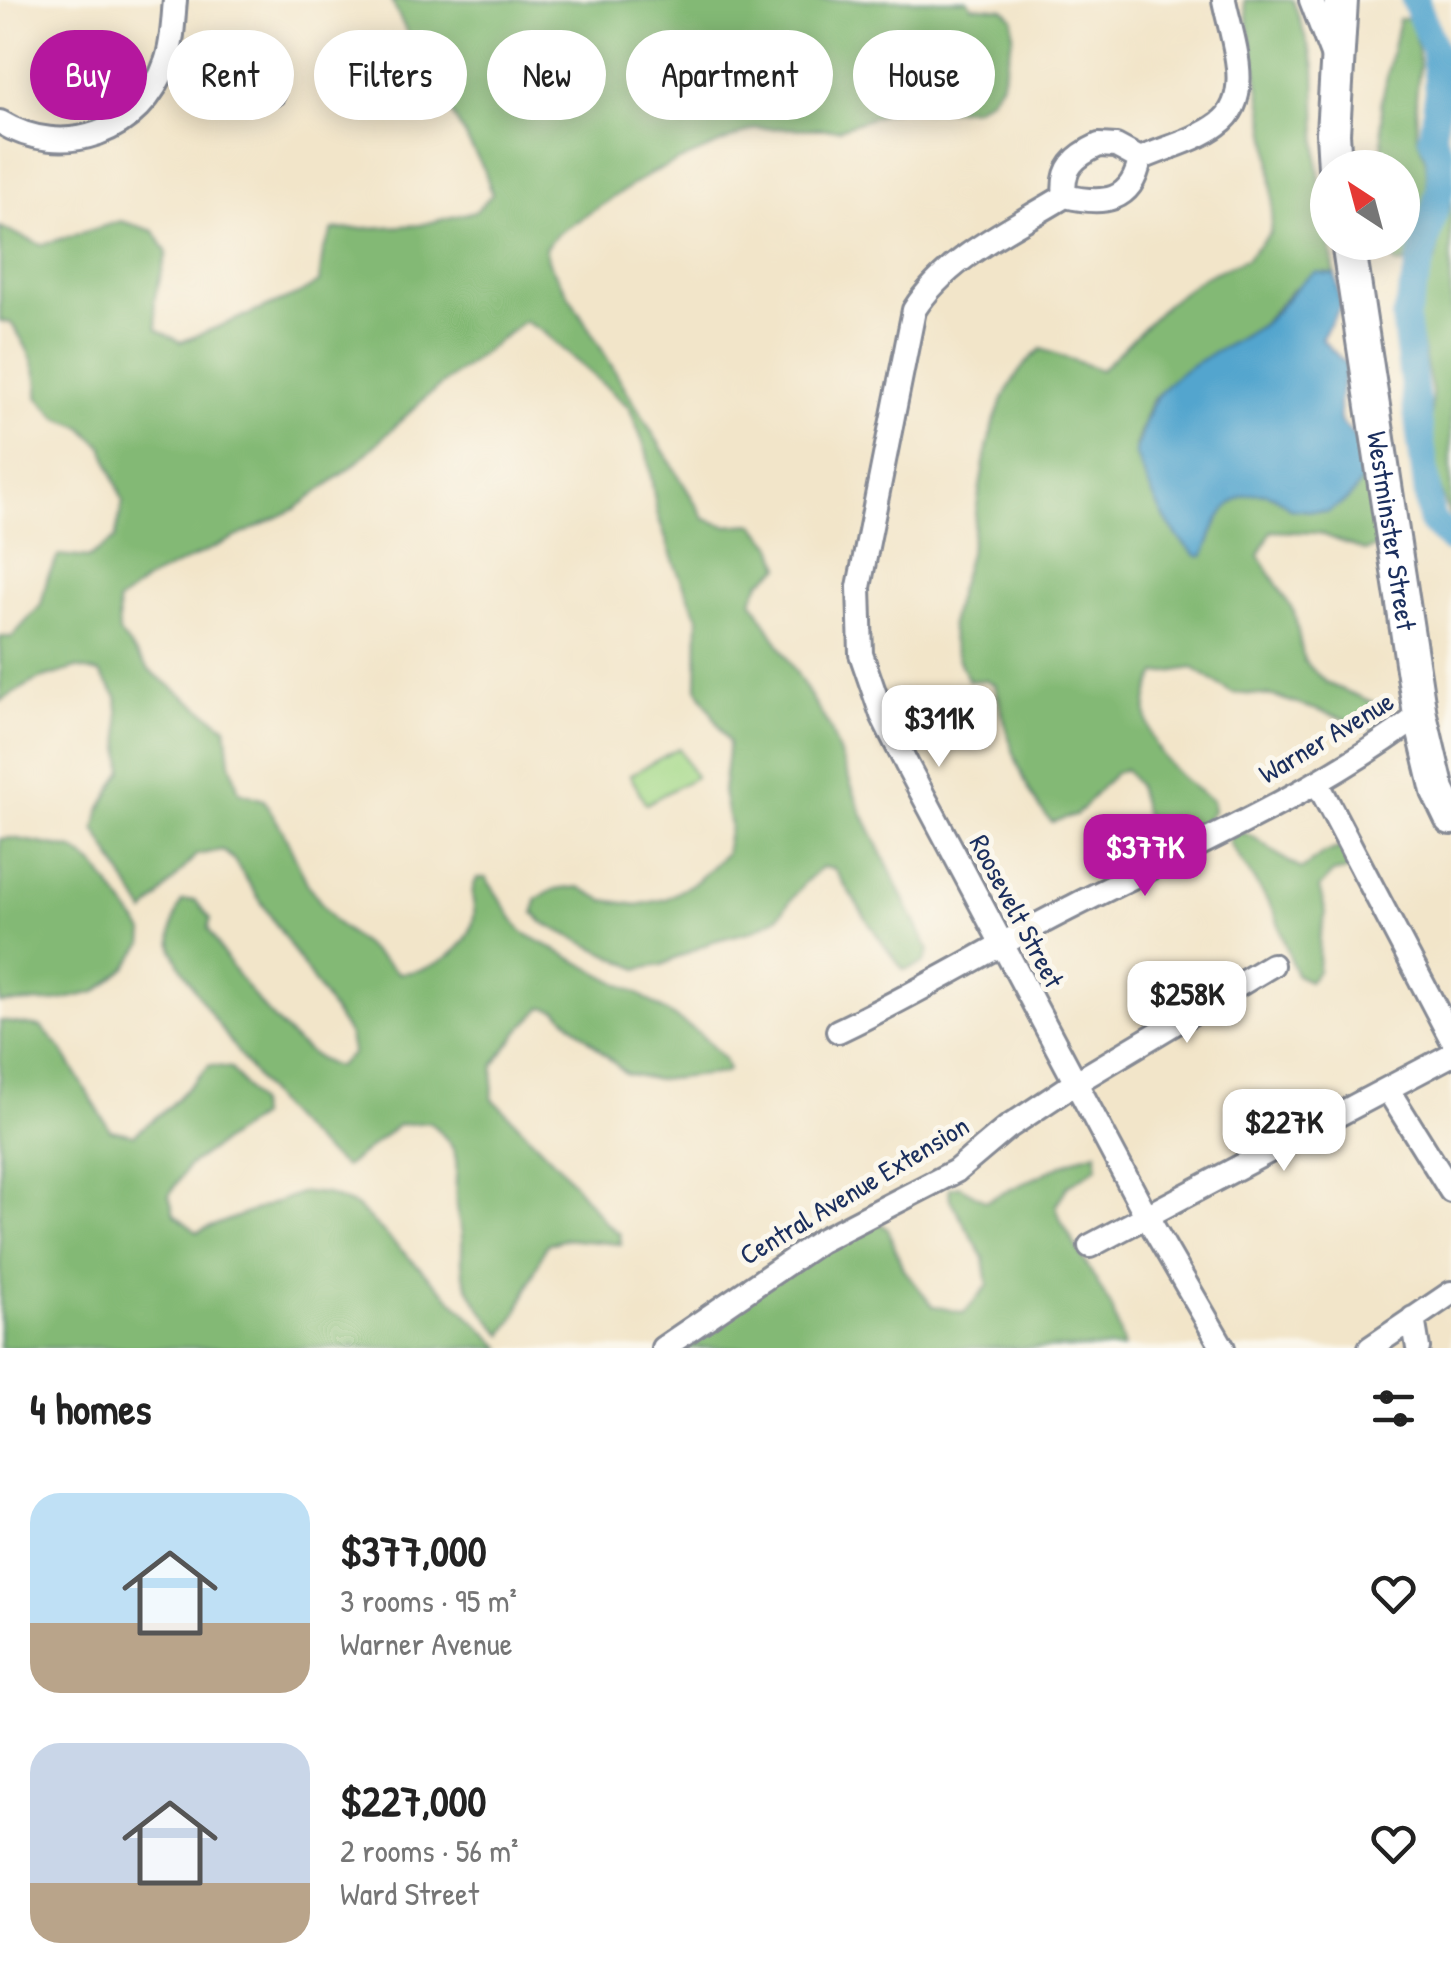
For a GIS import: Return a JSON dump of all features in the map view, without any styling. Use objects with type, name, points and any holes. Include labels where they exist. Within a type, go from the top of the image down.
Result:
[{"type":"highway","points":[[1334,150],[1341,0]]},
{"type":"highway","name":"Westminster Street","points":[[1351,260],[1420,715],[1438,791],[1451,818]]},
{"type":"street","points":[[0,122],[38,138],[68,141],[97,134],[122,122],[142,102],[166,62],[175,0]]},
{"type":"street","points":[[1140,158],[1218,124],[1236,100],[1239,77],[1224,0]]},
{"type":"street","points":[[1311,0],[1336,65]]},
{"type":"street","points":[[1098,146],[1116,146],[1140,158],[1137,174],[1118,197],[1088,201],[1065,196],[1066,168],[1082,153],[1098,146]]},
{"type":"street","name":"Roosevelt Street","points":[[1065,196],[946,269],[928,287],[914,310],[859,587],[861,654],[882,715],[1000,943],[1222,1348]]},
{"type":"street","name":"Warner Avenue","points":[[838,1031],[901,1001],[1000,943],[1318,782],[1372,751],[1420,715]]},
{"type":"street","points":[[1318,782],[1451,1038]]},
{"type":"street","name":"Central Avenue Extension","points":[[663,1348],[820,1241],[963,1166],[1007,1128],[1075,1082],[1272,965]]},
{"type":"street","points":[[1090,1246],[1451,1055]]},
{"type":"street","points":[[1388,1090],[1451,1191]]},
{"type":"street","points":[[1370,1348],[1451,1292]]},
{"type":"street","points":[[1414,1318],[1418,1348]]},
{"type":"green space","points":[[391,0],[967,0],[972,6],[1004,9],[1013,18],[1013,35],[1001,84],[995,92],[995,30],[853,30],[853,120],[865,120],[839,129],[756,128],[651,173],[557,234],[545,248],[549,263],[705,519],[726,526],[754,524],[774,547],[781,567],[760,582],[752,600],[830,728],[859,806],[929,951],[924,963],[904,970],[834,869],[822,867],[778,917],[662,965],[638,969],[543,923],[534,913],[536,900],[553,890],[579,887],[604,900],[637,905],[666,899],[697,881],[725,854],[730,826],[723,792],[729,743],[697,688],[698,617],[657,513],[647,453],[629,407],[542,331],[524,321],[426,397],[354,465],[295,509],[148,579],[118,602],[119,633],[149,670],[226,727],[239,792],[264,800],[308,885],[334,921],[399,973],[424,969],[457,949],[471,928],[474,885],[477,878],[486,878],[522,932],[642,996],[700,1034],[724,1059],[728,1070],[724,1073],[657,1080],[625,1073],[557,1010],[543,1007],[524,1025],[494,1064],[492,1098],[620,1234],[621,1244],[565,1239],[546,1245],[515,1317],[503,1335],[475,1300],[464,1276],[456,1206],[456,1160],[441,1133],[429,1122],[398,1125],[345,1167],[282,1110],[187,977],[172,945],[172,933],[182,901],[195,900],[211,919],[208,928],[231,966],[281,1027],[300,1045],[336,1067],[352,1054],[349,1035],[233,859],[222,850],[196,855],[145,913],[95,829],[101,808],[123,770],[117,697],[100,673],[76,668],[37,680],[0,701],[0,637],[12,637],[41,605],[48,576],[59,555],[88,558],[115,539],[123,501],[103,447],[82,427],[58,418],[38,397],[35,368],[27,349],[11,323],[0,321],[0,227],[41,245],[121,221],[154,231],[167,253],[154,300],[157,329],[181,342],[299,294],[319,282],[323,251],[333,230],[420,225],[476,211],[492,194],[484,169],[456,120],[467,120],[467,30],[406,30]]},
{"type":"green space","points":[[1244,0],[1293,0],[1315,66],[1317,150],[1310,150],[1310,260],[1333,260],[1335,275],[1326,272],[1293,289],[1261,325],[1178,375],[1151,401],[1135,447],[1136,455],[1151,491],[1203,556],[1219,519],[1243,496],[1262,493],[1290,509],[1328,512],[1356,488],[1364,470],[1370,472],[1377,547],[1365,551],[1319,533],[1271,531],[1259,556],[1294,612],[1304,661],[1326,683],[1382,706],[1385,718],[1373,728],[1273,696],[1232,693],[1193,668],[1157,674],[1149,693],[1150,729],[1167,762],[1212,800],[1213,811],[1194,833],[1168,843],[1149,831],[1137,785],[1125,769],[1115,773],[1076,815],[1052,822],[1023,776],[995,685],[986,680],[969,681],[951,630],[997,414],[1007,390],[1041,349],[1101,370],[1167,304],[1202,278],[1246,259],[1270,233],[1273,200],[1269,143]]},
{"type":"green space","points":[[1399,19],[1412,19],[1420,64],[1417,134],[1426,162],[1428,197],[1420,227],[1420,150],[1382,150],[1381,104]]},
{"type":"green space","points":[[1451,176],[1451,518],[1429,461],[1432,392],[1415,313],[1421,288],[1436,259]]},
{"type":"green space","points":[[679,748],[695,777],[646,804],[630,775]]},
{"type":"green space","points":[[1234,831],[1251,836],[1302,869],[1324,853],[1341,847],[1352,855],[1348,870],[1333,873],[1319,888],[1326,913],[1318,971],[1309,981],[1296,975],[1274,911],[1229,842]]},
{"type":"green space","points":[[0,839],[73,849],[95,866],[144,932],[143,944],[127,967],[96,992],[51,1002],[0,1003]]},
{"type":"green space","points":[[0,1021],[41,1027],[62,1050],[110,1130],[134,1135],[171,1105],[210,1065],[231,1068],[257,1103],[258,1117],[188,1166],[169,1195],[174,1214],[197,1232],[303,1192],[326,1194],[356,1206],[502,1348],[0,1348]]},
{"type":"green space","points":[[1097,1152],[1097,1167],[1067,1187],[1056,1205],[1061,1221],[1112,1308],[1124,1348],[672,1348],[812,1252],[879,1222],[888,1229],[902,1267],[933,1306],[964,1313],[988,1285],[984,1258],[950,1199],[949,1188],[959,1186],[986,1201]]},
{"type":"water","points":[[1316,272],[1335,275],[1341,306],[1321,339],[1347,365],[1339,403],[1340,422],[1360,449],[1361,479],[1348,499],[1328,512],[1290,509],[1262,493],[1243,496],[1226,509],[1203,556],[1197,556],[1168,523],[1136,455],[1149,411],[1172,380],[1260,326]]},
{"type":"waterway","points":[[1415,0],[1435,51],[1439,90],[1432,136],[1440,155],[1441,186],[1405,319],[1431,520],[1451,540]]}]
